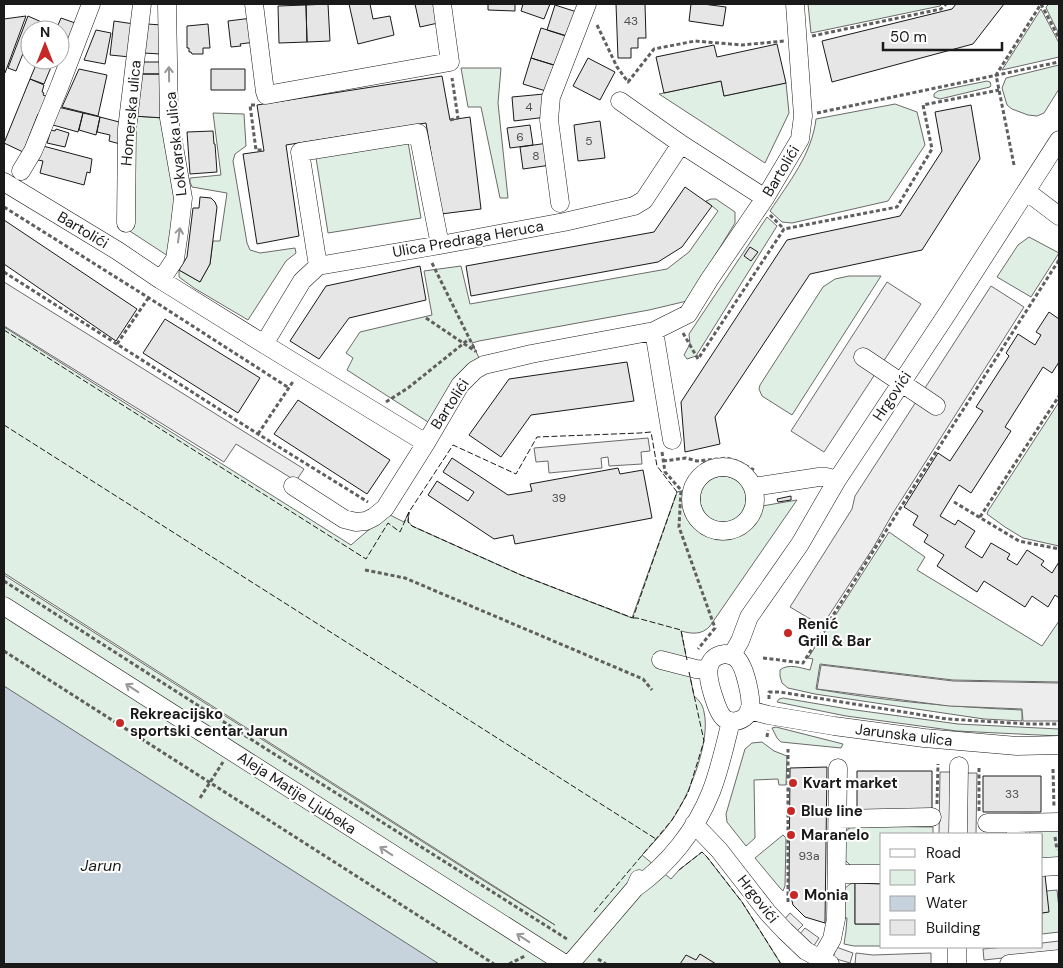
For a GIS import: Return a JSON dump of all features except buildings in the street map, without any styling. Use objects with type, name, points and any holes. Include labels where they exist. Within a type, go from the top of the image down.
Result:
[{"type":"street","points":[[21,171],[36,142],[60,85],[91,4]]},
{"type":"street","name":"Homerska ulica","points":[[126,223],[127,129],[142,4]]},
{"type":"street","name":"Lokvarska ulica","points":[[161,280],[175,259],[183,198],[170,118],[167,4]]},
{"type":"street","points":[[254,4],[266,93],[450,62],[442,4]]},
{"type":"street","points":[[560,203],[549,120],[551,98],[587,4]]},
{"type":"street","name":"Bartolići","points":[[4,182],[426,443],[460,385],[475,370],[480,358],[531,354],[654,331],[688,314],[709,280],[765,205],[800,140],[803,116],[796,4]]},
{"type":"street","points":[[620,101],[765,205]]},
{"type":"street","points":[[264,344],[302,281],[318,266],[300,152],[418,133],[432,246]]},
{"type":"street","name":"Hrgovići","points":[[732,655],[740,641],[749,617],[800,544],[837,480],[1059,140]]},
{"type":"street","name":"Ulica Predraga Heruca","points":[[318,266],[564,222],[634,206],[644,200],[681,144]]},
{"type":"street","points":[[1026,191],[1059,216]]},
{"type":"street","points":[[654,331],[667,446]]},
{"type":"street","points":[[863,357],[936,406]]},
{"type":"street","points":[[293,486],[344,519],[356,522],[366,521],[385,508],[426,443]]},
{"type":"street","points":[[756,480],[819,478],[837,480]]},
{"type":"street","name":"Aleja Matije Ljubeka","points":[[4,606],[565,964]]},
{"type":"street","points":[[725,654],[732,655],[741,664],[749,691],[750,710],[739,721],[724,719],[715,704],[709,682],[708,670],[714,658],[725,654]]},
{"type":"street","points":[[661,660],[696,669],[708,670]]},
{"type":"street","name":"Jarunska ulica","points":[[750,710],[768,715],[834,726],[924,738],[1017,746],[1059,745]]},
{"type":"street","points":[[570,964],[635,888],[652,862],[674,838],[694,824],[710,793],[722,758],[731,721]]},
{"type":"street","name":"Jarunska ulica","points":[[958,833],[959,766]]},
{"type":"street","points":[[815,960],[832,939],[836,919],[838,768]]},
{"type":"street","points":[[838,819],[934,813]]},
{"type":"street","points":[[983,819],[1016,828],[1059,822]]},
{"type":"street","name":"Hrgovići","points":[[694,824],[719,850],[768,913],[815,960]]},
{"type":"street","points":[[1043,867],[1059,866]]},
{"type":"street","points":[[837,874],[880,874]]},
{"type":"street","points":[[957,948],[957,964]]},
{"type":"street","points":[[1009,964],[1059,959]]},
{"type":"path","points":[[580,23],[596,24],[617,67],[628,82],[654,49],[695,41],[742,45],[798,39],[941,9],[946,4]]},
{"type":"path","points":[[1014,165],[996,75],[1041,4],[1059,38]]},
{"type":"path","points":[[450,62],[458,118],[450,120]]},
{"type":"path","points":[[811,114],[1059,62]]},
{"type":"path","points":[[682,332],[698,359],[784,228],[897,207],[932,149],[923,104],[999,90]]},
{"type":"path","points":[[263,150],[256,150],[250,105],[267,102],[266,93]]},
{"type":"path","points":[[765,205],[784,228]]},
{"type":"path","points":[[4,207],[289,388]]},
{"type":"path","points":[[432,246],[470,339],[480,358]]},
{"type":"path","points":[[762,658],[803,663],[1059,260]]},
{"type":"path","points":[[4,272],[368,502]]},
{"type":"path","points":[[117,344],[161,280]]},
{"type":"path","points":[[426,318],[464,344],[480,358]]},
{"type":"path","points":[[373,410],[408,388],[470,339]]},
{"type":"path","points":[[258,434],[302,367]]},
{"type":"path","points":[[980,517],[1059,396]]},
{"type":"path","points":[[667,446],[663,461],[665,472],[681,490],[679,526],[715,628],[694,654]]},
{"type":"path","points":[[663,461],[686,458],[697,461],[727,458],[737,461],[756,480]]},
{"type":"path","points":[[954,502],[1019,541],[1059,550]]},
{"type":"path","points":[[365,570],[405,578],[643,679],[652,690]]},
{"type":"path","points":[[4,581],[567,939]]},
{"type":"path","points":[[4,652],[494,964]]},
{"type":"path","points":[[769,696],[769,692],[780,692],[947,718],[1029,724],[1059,724]]},
{"type":"path","points":[[788,749],[788,902]]},
{"type":"path","points":[[200,798],[226,757]]},
{"type":"path","points":[[934,813],[938,764]]},
{"type":"path","points":[[979,767],[983,819]]},
{"type":"path","points":[[509,964],[529,954]]},
{"type":"path","points":[[598,959],[606,964]]},
{"type":"green space","points":[[808,4],[942,4],[940,6],[811,33]]},
{"type":"green space","points":[[1049,4],[1059,4],[1059,34],[1046,7]]},
{"type":"green space","points":[[1041,9],[1059,43],[1059,57],[1002,70]]},
{"type":"green space","points":[[1059,65],[1059,89],[1044,113],[1037,116],[1028,115],[1007,105],[1002,88],[1006,78]]},
{"type":"green space","points":[[461,68],[501,68],[498,103],[508,198],[500,198],[481,107],[468,107]]},
{"type":"green space","points":[[721,81],[724,96],[786,83],[789,113],[765,163],[659,94]]},
{"type":"green space","points":[[990,82],[990,87],[940,99],[934,97],[934,94],[938,91]]},
{"type":"green space","points":[[895,104],[917,112],[925,145],[888,201],[792,223],[782,222],[770,211],[805,156],[814,132],[816,119]]},
{"type":"green space","points":[[213,113],[244,114],[246,146],[235,154],[233,161],[247,243],[250,250],[260,253],[295,248],[296,253],[286,261],[248,320],[179,277],[179,270],[200,282],[210,264],[213,241],[220,241],[227,193],[192,187],[190,182],[190,178],[221,175]]},
{"type":"green space","points":[[133,116],[164,118],[176,204],[168,256],[119,224]]},
{"type":"green space","points":[[408,142],[421,218],[328,233],[316,158]]},
{"type":"green space","points":[[716,199],[735,212],[735,223],[687,301],[649,310],[472,343],[480,360],[428,422],[347,370],[353,358],[346,353],[360,332],[432,315],[424,271],[461,266],[470,304],[667,269],[689,252],[718,211],[706,201]]},
{"type":"green space","points":[[767,217],[777,226],[696,356],[687,359],[684,355],[690,344],[689,334]]},
{"type":"green space","points":[[1029,237],[1059,253],[1031,297],[997,277],[1018,245]]},
{"type":"green space","points":[[849,276],[881,276],[792,415],[762,396],[759,389],[760,385],[823,287],[835,279]]},
{"type":"green space","points":[[4,327],[351,545],[390,515],[404,522],[409,512],[408,521],[412,526],[521,575],[632,618],[677,492],[685,490],[685,504],[690,518],[708,535],[730,538],[751,526],[762,506],[797,500],[710,626],[704,631],[697,633],[681,631],[694,696],[703,709],[704,738],[697,768],[679,810],[642,855],[671,879],[679,870],[702,852],[742,902],[781,964],[4,964],[4,575],[555,925],[4,573]]},
{"type":"green space","points":[[1059,402],[1059,546],[1023,538],[987,514]]},
{"type":"green space","points":[[718,476],[728,476],[742,486],[746,499],[742,512],[736,518],[728,522],[718,522],[704,512],[700,504],[700,494],[710,480]]},
{"type":"green space","points":[[889,532],[925,557],[917,570],[1042,646],[1059,621],[1059,682],[953,680],[820,664],[816,689],[919,703],[1022,710],[1022,721],[984,719],[815,694],[788,688],[782,683],[780,670],[783,668],[795,667],[810,670],[813,659],[808,658]]},
{"type":"green space","points":[[783,698],[958,724],[1059,729],[1059,736],[957,731],[846,716],[777,702]]},
{"type":"green space","points":[[776,727],[843,744],[841,748],[781,742],[772,728]]},
{"type":"green space","points":[[762,742],[774,751],[787,756],[786,785],[779,785],[778,779],[754,780],[755,838],[746,846],[727,822],[726,814],[745,749],[752,743]]},
{"type":"green space","points":[[852,826],[933,827],[933,833],[880,833],[880,868],[853,868],[844,859],[845,832]]},
{"type":"green space","points":[[1059,827],[1059,860],[1043,862],[1043,833],[1030,833],[1031,830]]},
{"type":"green space","points":[[783,835],[786,838],[785,886],[783,891],[755,858]]},
{"type":"green space","points":[[855,883],[855,924],[880,924],[880,946],[844,944],[847,918],[842,918],[844,889],[850,884]]},
{"type":"green space","points":[[1057,890],[1059,932],[1043,934],[1043,913],[1048,912],[1046,891]]},
{"type":"shaded area","points":[[4,282],[304,469],[296,481],[236,444],[224,462],[4,326]]},
{"type":"shaded area","points":[[887,282],[921,304],[824,452],[791,431]]},
{"type":"shaded area","points":[[991,286],[1024,307],[822,626],[790,607],[852,509],[855,496]]},
{"type":"shaded area","points":[[648,438],[650,451],[641,452],[642,464],[609,466],[608,457],[601,458],[602,468],[549,473],[548,461],[536,462],[534,448]]},
{"type":"shaded area","points":[[821,665],[953,681],[1059,683],[1059,721],[1023,721],[1022,709],[949,706],[817,689]]},
{"type":"shaded area","points":[[940,772],[951,772],[950,833],[939,833]]},
{"type":"shaded area","points":[[966,773],[977,773],[976,833],[966,833]]},
{"type":"shaded area","points":[[790,913],[803,925],[795,933],[783,921]]},
{"type":"shaded area","points":[[805,928],[819,938],[813,947],[798,936]]},
{"type":"shaded area","points":[[1059,941],[1059,952],[984,960],[983,949],[1043,948],[1043,943]]},
{"type":"shaded area","points":[[836,947],[853,953],[850,963],[833,958]]},
{"type":"shaded area","points":[[856,953],[873,955],[931,953],[931,964],[855,964]]},
{"type":"water","name":"Jarun","points":[[4,686],[439,964],[4,964]]},
{"type":"fence","points":[[4,330],[366,559],[388,523],[400,532],[409,512],[453,445],[516,474],[537,437],[651,432],[657,466],[677,492],[633,618],[521,575],[412,526],[408,522],[409,512]]},
{"type":"fence","points":[[4,425],[656,839]]},
{"type":"fence","points":[[633,618],[681,630],[687,660]]},
{"type":"fence","points":[[594,912],[672,820],[688,793],[704,741],[689,672]]},
{"type":"fence","points":[[679,870],[702,852],[742,902],[781,964]]},
{"type":"place","name":"Renić Grill & Bar","points":[[788,633]]},
{"type":"place","name":"Rekreacijsko sportski centar Jarun","points":[[120,723]]},
{"type":"place","name":"Kvart market","points":[[793,783]]},
{"type":"place","name":"Blue line","points":[[791,811]]},
{"type":"place","name":"Maranelo","points":[[791,835]]},
{"type":"place","name":"Monia","points":[[794,895]]}]
